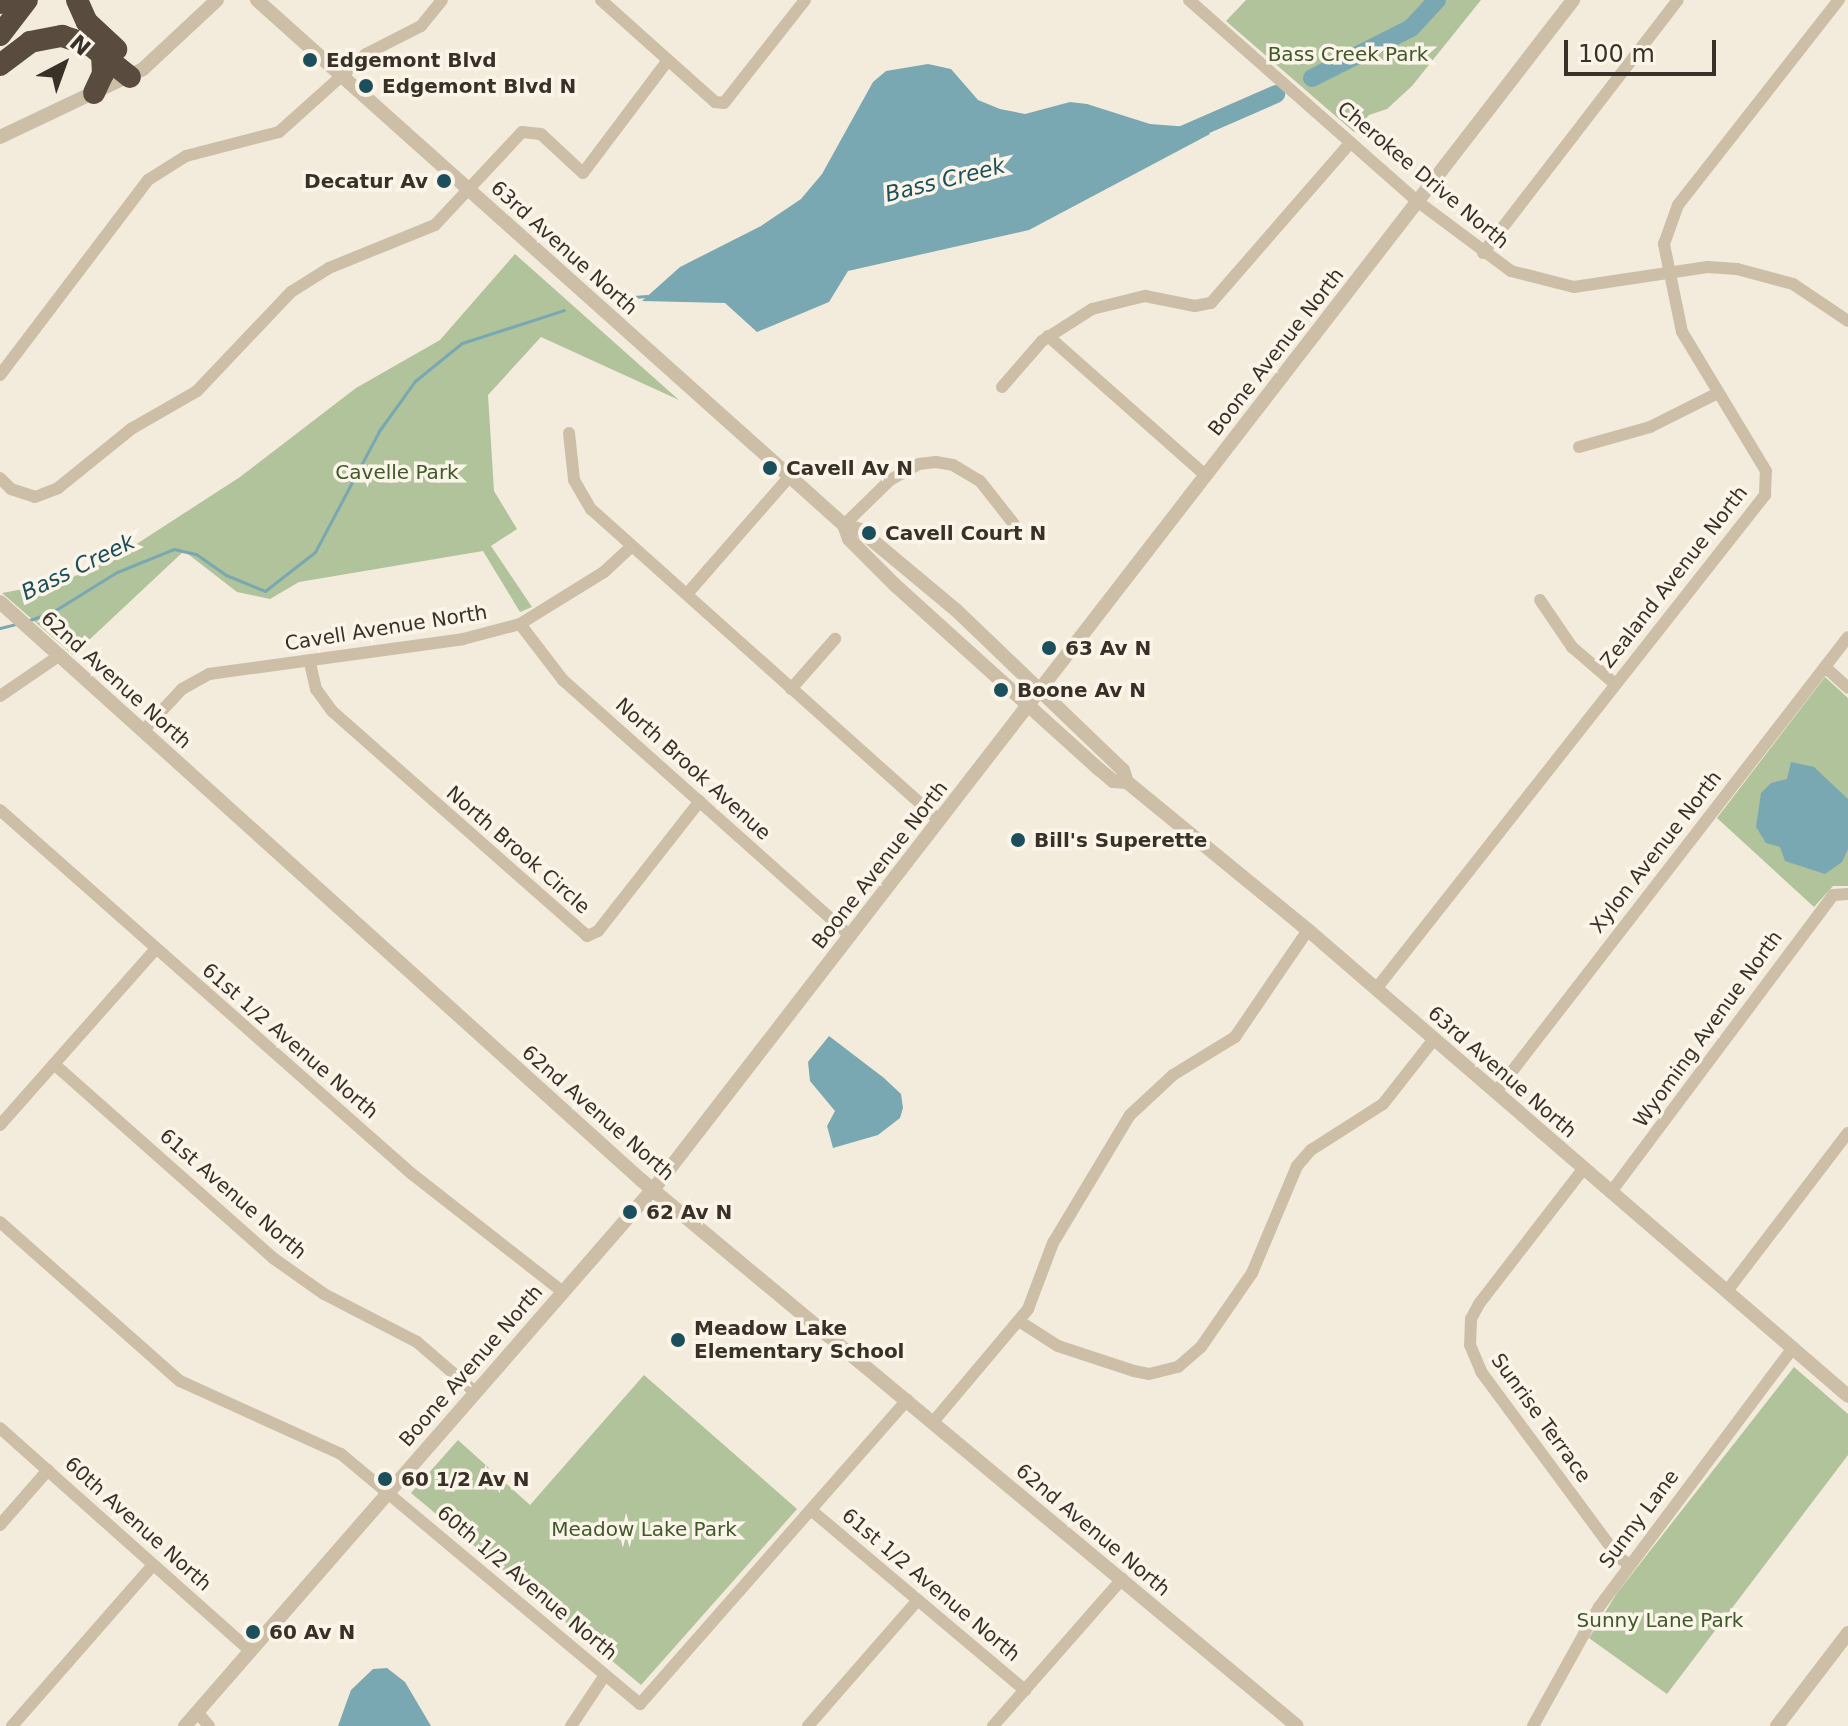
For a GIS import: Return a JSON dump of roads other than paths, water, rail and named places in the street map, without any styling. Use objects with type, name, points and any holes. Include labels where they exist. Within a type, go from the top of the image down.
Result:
[{"type":"highway","points":[[0,35],[27,0]]},
{"type":"highway","points":[[77,0],[95,32],[136,73]]},
{"type":"highway","points":[[0,65],[17,48],[45,37],[78,39],[136,73]]},
{"type":"highway","points":[[94,93],[103,74],[102,54]]},
{"type":"street","points":[[0,137],[136,73],[217,0]]},
{"type":"street","name":"63rd Avenue North","points":[[257,0],[844,525],[860,530],[906,568],[1041,688],[1123,770],[1127,782]]},
{"type":"street","points":[[0,375],[148,180],[186,156],[279,132],[381,43],[421,26],[442,0]]},
{"type":"street","points":[[601,0],[715,102],[724,103],[805,0]]},
{"type":"street","name":"Cherokee Drive North","points":[[1189,0],[1417,201],[1511,271],[1552,286],[1596,286],[1708,267],[1766,274],[1819,297],[1848,321]]},
{"type":"street","name":"Boone Avenue North","points":[[185,1726],[653,1190],[1573,0]]},
{"type":"street","points":[[1483,253],[1678,0]]},
{"type":"street","name":"Zealand Avenue North","points":[[1376,989],[1765,495],[1766,471],[1716,394],[1682,332],[1667,273],[1666,231],[1678,205],[1839,0]]},
{"type":"street","points":[[0,478],[23,495],[47,495],[131,429],[197,391],[291,292],[329,268],[423,233],[522,132],[541,134],[583,173],[668,60]]},
{"type":"street","points":[[1002,387],[1048,336],[1092,309],[1145,296],[1195,306],[1211,303],[1350,143]]},
{"type":"street","points":[[1048,336],[1206,476]]},
{"type":"street","points":[[1579,447],[1650,427],[1716,394]]},
{"type":"street","points":[[569,433],[577,491],[632,546],[939,820]]},
{"type":"street","points":[[844,525],[897,475],[936,462],[953,465],[980,481],[1014,524]]},
{"type":"street","points":[[687,594],[790,476]]},
{"type":"street","name":"63rd Avenue North","points":[[844,525],[849,539],[895,585],[1031,704],[1107,776],[1127,782],[1308,930],[1793,1348],[1846,1389]]},
{"type":"street","name":"Cavell Avenue North","points":[[143,731],[182,689],[209,674],[310,663],[463,639],[520,624],[594,579],[632,546]]},
{"type":"street","points":[[1540,600],[1572,647],[1615,684]]},
{"type":"street","name":"62nd Avenue North","points":[[0,602],[653,1190],[1297,1726]]},
{"type":"street","name":"North Brook Avenue","points":[[520,624],[563,680],[850,936]]},
{"type":"street","name":"Xylon Avenue North","points":[[1496,1092],[1848,637]]},
{"type":"street","points":[[791,689],[835,639]]},
{"type":"street","points":[[0,696],[60,655]]},
{"type":"street","name":"North Brook Circle","points":[[310,663],[316,689],[332,711],[587,936],[598,931],[700,801]]},
{"type":"street","points":[[1825,667],[1848,688]]},
{"type":"street","name":"61st 1/2 Avenue North","points":[[0,810],[412,1174],[563,1292]]},
{"type":"street","name":"Wyoming Avenue North","points":[[1611,1192],[1802,935],[1844,893]]},
{"type":"street","points":[[933,1422],[1019,1321],[1036,1294],[1053,1243],[1130,1115],[1173,1075],[1235,1037],[1308,930]]},
{"type":"street","points":[[0,1125],[155,950]]},
{"type":"street","points":[[1019,1321],[1058,1346],[1134,1371],[1149,1374],[1178,1367],[1201,1347],[1252,1273],[1297,1166],[1311,1150],[1383,1104],[1434,1039]]},
{"type":"street","name":"61st Avenue North","points":[[54,1064],[273,1258],[324,1294],[417,1342],[475,1392]]},
{"type":"street","points":[[1727,1291],[1848,1133]]},
{"type":"street","name":"Sunrise Terrace","points":[[1584,1168],[1479,1304],[1471,1319],[1470,1345],[1494,1389],[1618,1557],[1630,1565]]},
{"type":"street","name":"60th 1/2 Avenue North","points":[[0,1222],[180,1381],[232,1408],[316,1439],[387,1492],[640,1704],[811,1510]]},
{"type":"street","name":"Sunny Lane","points":[[1533,1726],[1599,1607],[1793,1348]]},
{"type":"street","points":[[811,1510],[907,1400]]},
{"type":"street","name":"60th Avenue North","points":[[0,1428],[250,1651]]},
{"type":"street","points":[[0,1525],[48,1470]]},
{"type":"street","name":"61st 1/2 Avenue North","points":[[811,1510],[1025,1690]]},
{"type":"street","points":[[12,1726],[153,1565]]},
{"type":"street","points":[[993,1726],[1122,1579]]},
{"type":"street","points":[[808,1726],[918,1600]]},
{"type":"street","points":[[1777,1726],[1848,1633]]},
{"type":"street","points":[[571,1726],[605,1675]]},
{"type":"street","points":[[197,1712],[209,1726]]},
{"type":"water","points":[[928,64],[951,69],[978,100],[1000,109],[1025,114],[1070,102],[1087,104],[1150,124],[1203,128],[1210,134],[1029,230],[848,271],[829,302],[757,332],[725,303],[642,301],[680,267],[761,226],[801,199],[822,174],[873,82],[886,71]]},
{"type":"water","points":[[1791,762],[1814,767],[1848,799],[1848,849],[1842,862],[1825,874],[1785,861],[1780,847],[1766,843],[1756,827],[1761,793],[1771,783],[1787,779]]},
{"type":"water","points":[[829,1036],[901,1094],[903,1108],[900,1118],[878,1135],[833,1148],[827,1126],[835,1111],[810,1081],[808,1062]]},
{"type":"water","points":[[387,1668],[405,1682],[431,1726],[338,1726],[351,1690],[373,1669]]},
{"type":"waterway","name":"Bass Creek","points":[[1312,78],[1411,28],[1437,0]]},
{"type":"waterway","name":"Bass Creek","points":[[1180,136],[1276,94]]},
{"type":"waterway","name":"Bass Creek","points":[[620,298],[647,296]]},
{"type":"waterway","name":"Bass Creek","points":[[27,621],[54,611],[117,572],[174,549],[196,554],[226,575],[265,591],[315,552],[379,431],[415,381],[462,343],[564,310]]},
{"type":"waterway","name":"Bass Creek","points":[[0,628],[16,624]]},
{"type":"place","name":"Edgemont Blvd","points":[[310,60]]},
{"type":"place","name":"Edgemont Blvd N","points":[[366,86]]},
{"type":"place","name":"Decatur Av","points":[[444,181]]},
{"type":"place","name":"Cavell Av N","points":[[770,468]]},
{"type":"place","name":"Cavell Court N","points":[[869,533]]},
{"type":"place","name":"63 Av N","points":[[1049,648]]},
{"type":"place","name":"Boone Av N","points":[[1001,690]]},
{"type":"place","name":"Bill's Superette","points":[[1018,840]]},
{"type":"place","name":"62 Av N","points":[[630,1212]]},
{"type":"place","name":"Meadow Lake Elementary School","points":[[678,1340]]},
{"type":"place","name":"60 1/2 Av N","points":[[385,1479]]},
{"type":"place","name":"60 Av N","points":[[253,1632]]},
{"type":"park label","name":"Bass Creek Park","points":[[1348,54]]},
{"type":"park label","name":"Cavelle Park","points":[[397,472]]},
{"type":"park label","name":"Meadow Lake Park","points":[[644,1529]]},
{"type":"park label","name":"Sunny Lane Park","points":[[1660,1620]]}]
